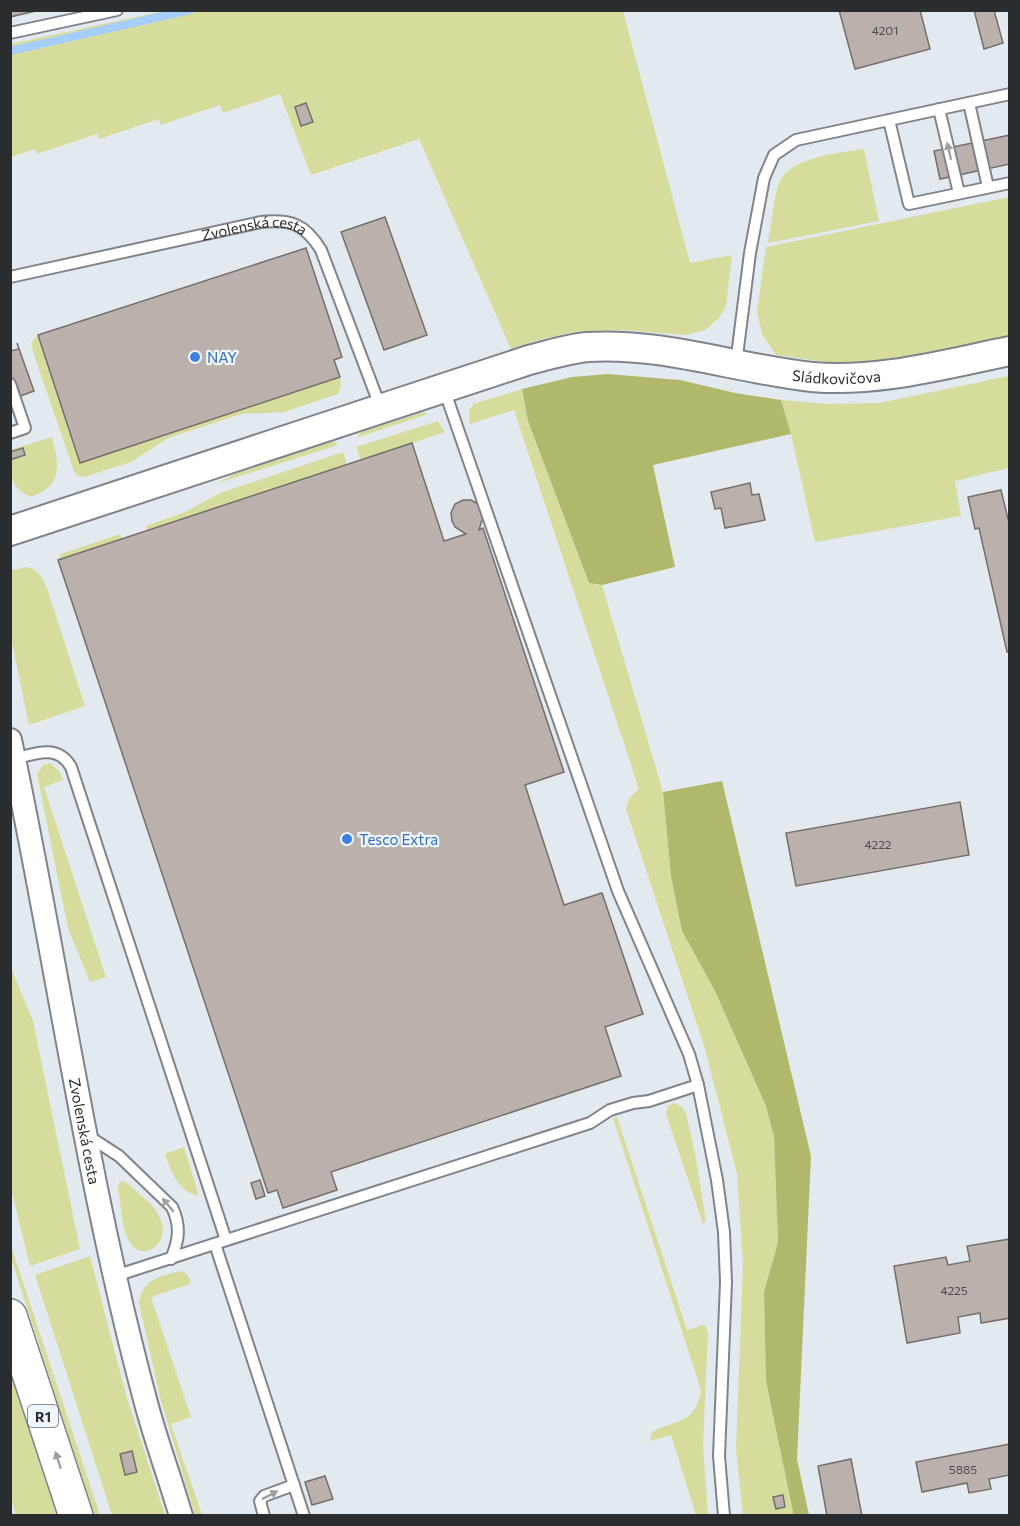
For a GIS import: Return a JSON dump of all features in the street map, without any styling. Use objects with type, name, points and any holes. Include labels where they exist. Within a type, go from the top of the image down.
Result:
[{"type":"highway","name":"R1","points":[[10,1316],[76,1515]]},
{"type":"street","name":"Sládkovičova","points":[[444,389],[529,360],[574,349],[617,347],[663,350],[736,365],[812,377],[840,378],[912,371],[1010,351]]},
{"type":"street","points":[[10,531],[444,389]]},
{"type":"street","name":"Zvolenská cesta","points":[[12,749],[85,1134],[115,1276],[146,1404],[181,1515]]},
{"type":"lane","points":[[10,33],[117,10]]},
{"type":"lane","points":[[736,365],[750,253],[764,178],[774,155],[796,140],[1010,94]]},
{"type":"lane","points":[[969,103],[988,187]]},
{"type":"lane","points":[[939,109],[959,193]]},
{"type":"lane","points":[[889,120],[909,204],[1010,183]]},
{"type":"lane","name":"Zvolenská cesta","points":[[10,277],[261,222],[296,223],[310,235],[321,250],[381,410]]},
{"type":"lane","points":[[10,384],[25,428],[10,433]]},
{"type":"lane","points":[[444,389],[618,891],[689,1054],[698,1085],[717,1180],[723,1232],[726,1282],[719,1456],[724,1515]]},
{"type":"lane","points":[[12,749],[38,753],[54,752],[65,757],[70,767],[221,1242],[304,1515]]},
{"type":"lane","points":[[115,1276],[590,1123],[610,1110],[649,1101],[698,1085]]},
{"type":"lane","points":[[85,1134],[119,1156],[172,1207],[179,1230],[171,1259]]},
{"type":"lane","points":[[264,1515],[260,1502],[264,1496],[294,1485]]},
{"type":"green space","points":[[164,11],[623,11],[690,263],[732,255],[726,306],[719,318],[705,330],[686,335],[622,330],[581,331],[542,339],[511,349],[419,139],[311,175],[280,94],[223,113],[220,105],[161,125],[159,119],[99,139],[97,134],[37,154],[35,149],[11,157],[10,44]]},
{"type":"green space","points":[[864,149],[879,221],[768,243],[777,188],[785,174],[805,161],[817,157]]},
{"type":"green space","points":[[1009,197],[1009,339],[917,359],[840,364],[776,355],[762,334],[757,312],[766,247]]},
{"type":"green space","points":[[38,335],[80,463],[340,377],[341,387],[338,394],[284,412],[241,414],[168,438],[131,462],[84,477],[78,476],[74,471],[33,352],[31,343]]},
{"type":"green space","points":[[607,374],[680,380],[735,393],[781,400],[791,434],[653,465],[675,567],[602,585],[589,583],[528,421],[522,389],[572,377]]},
{"type":"green space","points":[[1009,376],[1009,468],[955,481],[961,516],[815,542],[791,434],[781,400],[828,404],[879,403]]},
{"type":"green space","points":[[522,389],[528,421],[589,583],[602,585],[663,792],[671,876],[682,931],[715,991],[766,1106],[774,1137],[778,1242],[764,1292],[766,1381],[792,1515],[743,1515],[736,1449],[743,1263],[737,1174],[705,1049],[626,809],[629,798],[639,789],[514,410],[470,424],[469,411],[473,404]]},
{"type":"green space","points":[[423,412],[428,414],[356,438],[361,432]]},
{"type":"green space","points":[[438,421],[445,432],[361,460],[356,447]]},
{"type":"green space","points":[[52,437],[57,466],[56,474],[48,487],[30,497],[14,483],[10,450]]},
{"type":"green space","points":[[330,442],[338,445],[215,484],[237,473]]},
{"type":"green space","points":[[343,452],[347,465],[148,531],[146,526],[185,512],[220,493]]},
{"type":"green space","points":[[120,534],[122,539],[58,560],[61,554]]},
{"type":"green space","points":[[26,567],[39,574],[47,588],[85,706],[29,725],[11,638],[11,571]]},
{"type":"green space","points":[[50,763],[59,771],[63,780],[44,787],[106,977],[90,982],[68,928],[37,774],[43,765]]},
{"type":"green space","points":[[722,781],[811,1156],[797,1459],[809,1515],[792,1515],[766,1381],[764,1292],[778,1242],[774,1137],[766,1106],[715,991],[682,931],[671,876],[663,792]]},
{"type":"green space","points":[[10,959],[13,973],[33,1021],[80,1249],[30,1266],[11,1188]]},
{"type":"green space","points":[[674,1103],[681,1106],[686,1113],[706,1221],[703,1224],[666,1114],[668,1106]]},
{"type":"green space","points":[[617,1117],[687,1330],[702,1325],[708,1332],[703,1445],[708,1515],[696,1515],[671,1435],[650,1441],[652,1432],[690,1415],[695,1409],[701,1390],[613,1118]]},
{"type":"green space","points":[[184,1147],[199,1196],[186,1191],[181,1186],[165,1154]]},
{"type":"green space","points":[[122,1181],[151,1204],[161,1220],[162,1236],[159,1243],[148,1251],[135,1248],[127,1236],[118,1190],[119,1183]]},
{"type":"green space","points":[[11,1246],[100,1515],[94,1515],[11,1258]]},
{"type":"green space","points":[[90,1256],[126,1395],[165,1515],[112,1515],[35,1275]]},
{"type":"green space","points":[[180,1271],[189,1277],[190,1284],[151,1297],[191,1417],[171,1424],[202,1515],[195,1515],[160,1397],[139,1303],[148,1283]]},
{"type":"green space","points":[[10,1372],[58,1515],[16,1515],[11,1498]]},
{"type":"building","points":[[10,10],[40,10],[10,17]]},
{"type":"building","points":[[839,10],[920,10],[930,49],[855,69]]},
{"type":"building","points":[[974,10],[994,10],[1003,43],[984,49]]},
{"type":"building","points":[[306,103],[313,122],[301,126],[295,107]]},
{"type":"building","points":[[1010,135],[1010,164],[940,179],[934,151]]},
{"type":"building","points":[[385,217],[427,335],[384,350],[341,232]]},
{"type":"building","points":[[306,248],[342,357],[334,360],[340,377],[80,463],[38,335]]},
{"type":"building","points":[[17,343],[34,391],[10,400],[10,351],[19,349]]},
{"type":"building","name":"Tesco Extra","points":[[412,443],[444,541],[466,534],[455,527],[452,521],[451,513],[455,504],[463,500],[471,500],[483,511],[479,530],[483,528],[564,772],[525,785],[564,905],[602,893],[643,1014],[605,1027],[621,1076],[331,1172],[337,1190],[283,1208],[277,1190],[268,1193],[58,560]]},
{"type":"building","points":[[23,448],[25,455],[10,460],[10,452]]},
{"type":"building","points":[[750,483],[752,495],[759,494],[765,520],[725,528],[721,508],[715,509],[711,492]]},
{"type":"building","points":[[1001,490],[1010,527],[1010,651],[1007,652],[979,528],[975,529],[968,497]]},
{"type":"building","points":[[960,802],[969,855],[796,886],[786,833]]},
{"type":"building","points":[[260,1180],[265,1196],[256,1199],[251,1183]]},
{"type":"building","points":[[1010,1239],[1010,1318],[981,1323],[980,1313],[958,1317],[960,1333],[907,1343],[894,1266],[946,1257],[948,1265],[970,1261],[967,1246]]},
{"type":"building","points":[[1010,1444],[1010,1475],[989,1479],[991,1489],[969,1493],[967,1483],[922,1492],[916,1462]]},
{"type":"building","points":[[132,1451],[137,1472],[125,1475],[120,1454]]},
{"type":"building","points":[[851,1459],[862,1516],[827,1516],[818,1466]]},
{"type":"building","points":[[325,1476],[333,1499],[312,1505],[305,1482]]},
{"type":"building","points":[[783,1495],[785,1507],[776,1509],[773,1497]]},
{"type":"waterway","points":[[10,51],[190,10]]},
{"type":"place","name":"NAY","points":[[195,357]]},
{"type":"place","name":"Tesco Extra","points":[[347,839]]}]
